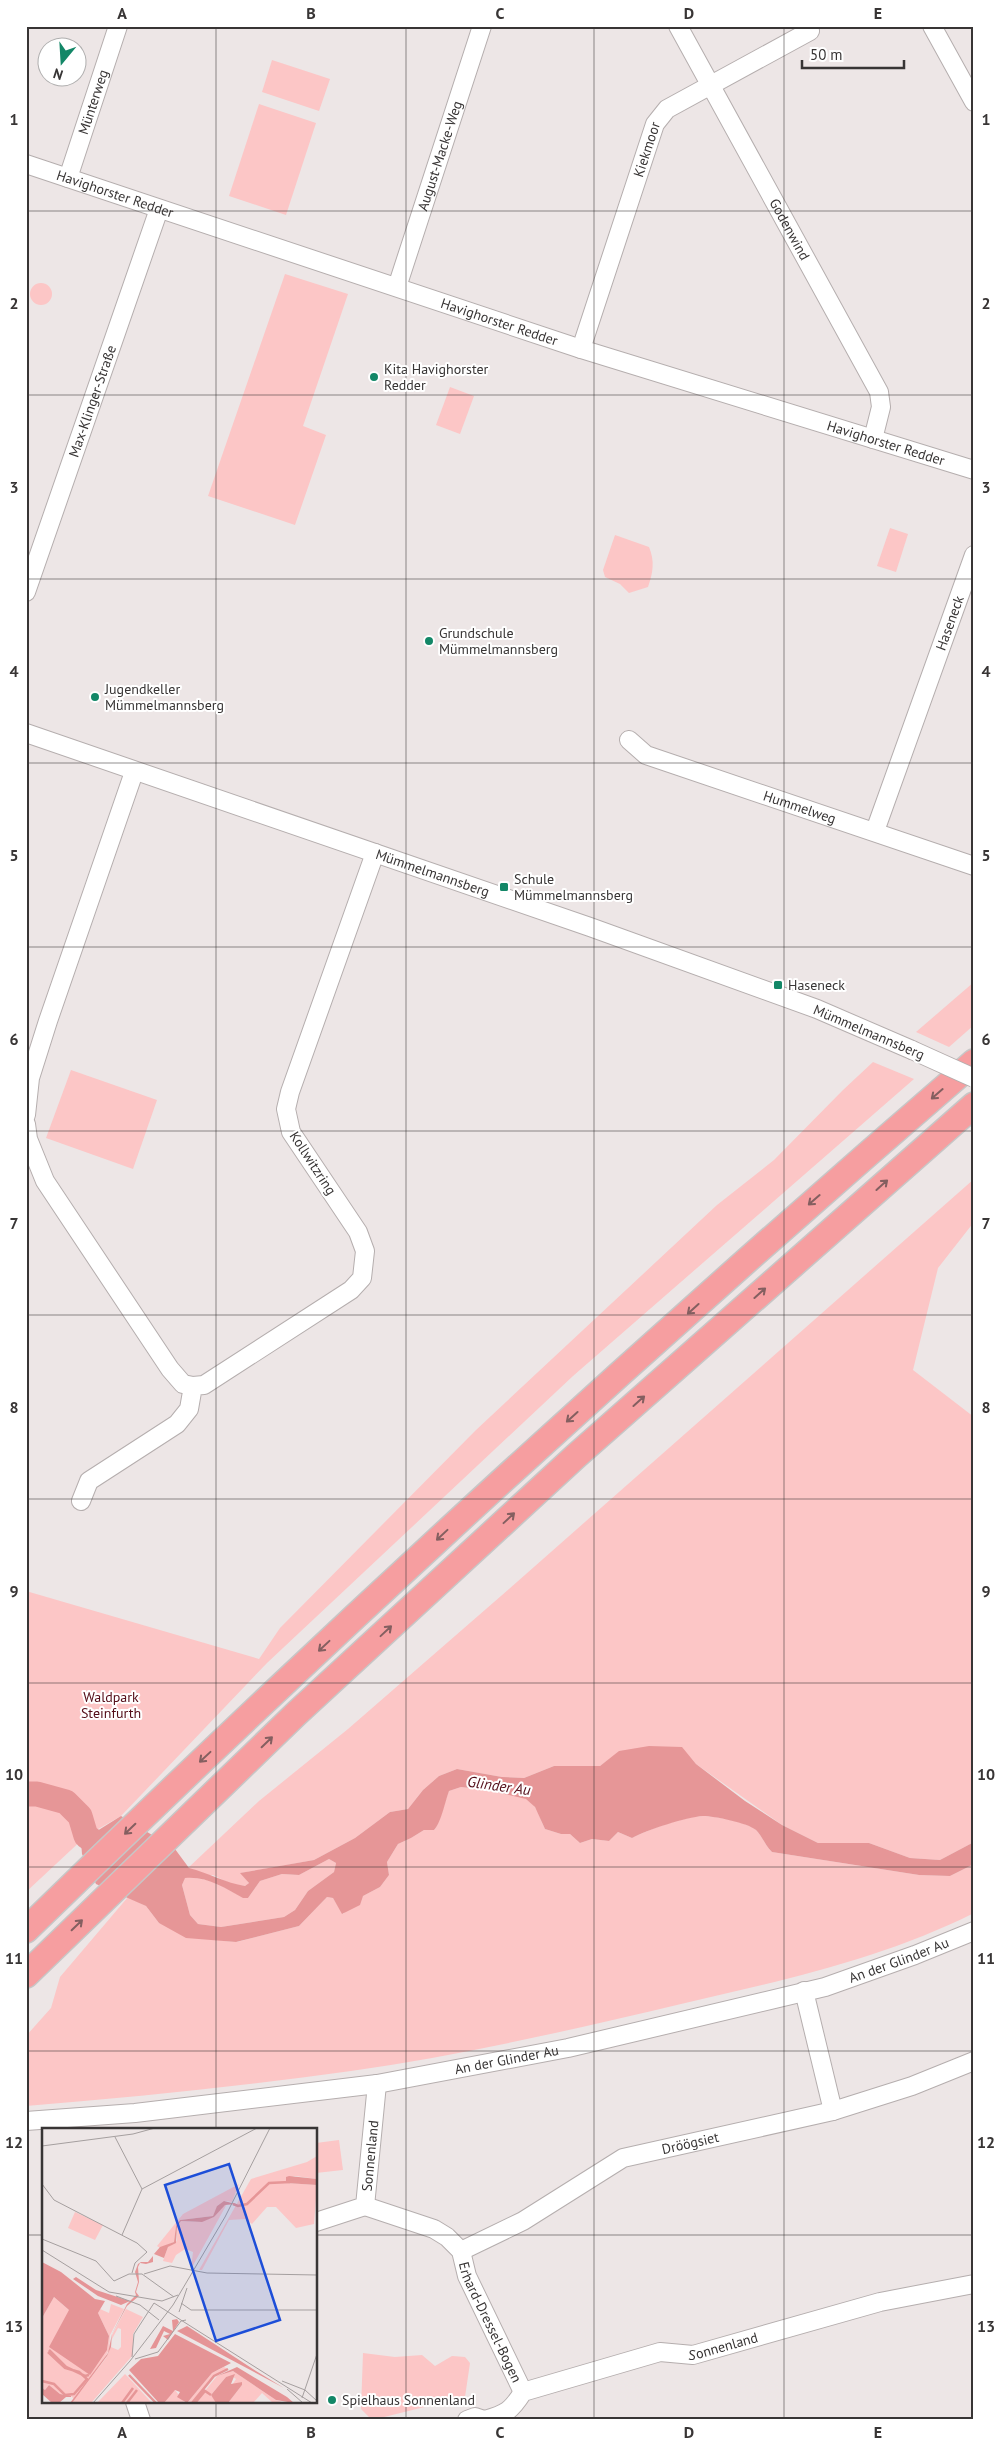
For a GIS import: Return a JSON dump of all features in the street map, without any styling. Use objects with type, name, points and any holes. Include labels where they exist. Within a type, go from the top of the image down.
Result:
[{"type":"highway","points":[[26,1930],[165,1795],[485,1495],[803,1210],[974,1062]]},
{"type":"highway","points":[[34,1967],[297,1713],[576,1456],[974,1105]]},
{"type":"street","name":"Münterweg","points":[[68,178],[118,26]]},
{"type":"street","name":"August-Macke-Weg","points":[[397,287],[482,26]]},
{"type":"street","name":"Godenwind","points":[[678,26],[879,392],[881,407],[873,439]]},
{"type":"street","points":[[932,26],[974,102]]},
{"type":"street","name":"Kiekmoor","points":[[581,349],[655,124],[667,109],[810,30]]},
{"type":"street","name":"Havighorster Redder","points":[[26,164],[581,349],[974,470]]},
{"type":"street","name":"Max-Klinger-Straße","points":[[26,592],[159,209]]},
{"type":"street","name":"Haseneck","points":[[875,831],[974,554]]},
{"type":"street","name":"Mümmelmannsberg","points":[[26,733],[134,772],[472,885],[817,1009],[974,1078]]},
{"type":"street","name":"Hummelweg","points":[[629,740],[646,755],[974,866]]},
{"type":"street","points":[[26,1115],[30,1078],[134,772]]},
{"type":"street","name":"Kollwitzring","points":[[193,1386],[204,1385],[351,1290],[362,1278],[365,1251],[358,1232],[290,1132],[286,1109],[290,1092],[374,853]]},
{"type":"street","points":[[26,1124],[28,1139],[45,1180],[170,1369],[183,1384],[193,1386],[189,1409],[177,1424],[90,1482],[81,1501]]},
{"type":"street","name":"An der Glinder Au","points":[[26,2121],[135,2112],[377,2084],[568,2048],[825,1987],[891,1964],[974,1931]]},
{"type":"street","points":[[804,1991],[833,2111]]},
{"type":"street","name":"Dröögsiet","points":[[558,2199],[623,2158],[833,2111],[912,2086],[974,2061]]},
{"type":"street","name":"Sonnenland","points":[[318,2221],[364,2206],[377,2084]]},
{"type":"street","name":"Erhard-Dressel-Bogen","points":[[461,2251],[523,2221],[558,2199]]},
{"type":"street","name":"Erhard-Dressel-Bogen","points":[[364,2206],[434,2228],[447,2237],[461,2251],[467,2276],[522,2392]]},
{"type":"street","name":"Sonnenland","points":[[522,2392],[660,2352],[693,2355],[880,2302],[974,2284]]},
{"type":"street","points":[[466,2420],[475,2417],[485,2420],[504,2415],[515,2405],[522,2392]]},
{"type":"street","points":[[136,2404],[141,2420]]},
{"type":"green space","points":[[272,60],[330,79],[319,111],[262,92]]},
{"type":"green space","points":[[259,104],[316,123],[286,215],[229,196]]},
{"type":"green space","points":[[285,274],[348,294],[303,426],[326,435],[295,525],[208,496]]},
{"type":"green space","points":[[41,283],[49,286],[52,294],[49,302],[41,305],[33,302],[30,294],[33,286]]},
{"type":"green space","points":[[450,387],[474,396],[460,434],[436,425]]},
{"type":"green space","points":[[890,528],[908,534],[896,572],[877,566]]},
{"type":"green space","points":[[615,535],[649,547],[653,567],[648,587],[629,593],[620,584],[605,577],[603,570]]},
{"type":"green space","points":[[974,982],[974,1025],[949,1047],[916,1032]]},
{"type":"green space","name":"Waldpark Steinfurth","points":[[873,1062],[914,1079],[573,1376],[267,1663],[121,1816],[86,1836],[26,1892],[26,1591],[259,1659],[280,1628],[476,1430],[717,1205],[774,1160]]},
{"type":"green space","points":[[71,1070],[157,1100],[133,1169],[46,1138]]},
{"type":"green space","points":[[974,1179],[974,1222],[938,1268],[913,1370],[974,1417],[974,1842],[940,1860],[910,1858],[869,1843],[818,1843],[782,1825],[696,1764],[690,1757],[620,1751],[600,1766],[554,1766],[524,1778],[502,1777],[457,1769],[439,1776],[423,1790],[408,1809],[390,1812],[355,1838],[314,1860],[241,1873],[249,1883],[245,1886],[231,1884],[213,1875],[186,1878],[209,1881],[244,1898],[248,1898],[260,1881],[282,1874],[299,1875],[329,1859],[336,1863],[334,1872],[308,1891],[295,1910],[284,1917],[221,1927],[198,1924],[190,1915],[182,1885],[188,1868],[259,1801],[348,1729],[509,1589]]},
{"type":"green space","points":[[461,1787],[521,1796],[536,1808],[545,1829],[561,1834],[570,1834],[580,1843],[592,1839],[609,1841],[618,1832],[632,1838],[667,1824],[687,1818],[703,1816],[731,1820],[752,1827],[758,1832],[772,1852],[919,1875],[950,1876],[974,1864],[974,1913],[903,1943],[830,1967],[756,1987],[517,2041],[393,2065],[351,2071],[189,2091],[26,2106],[26,2036],[51,2008],[60,1977],[128,1897],[146,1906],[159,1923],[224,1941],[237,1942],[299,1926],[327,1897],[333,1898],[343,1914],[363,1896],[380,1887],[389,1875],[387,1862],[398,1844],[424,1830],[434,1830],[449,1791]]},
{"type":"green space","points":[[339,2140],[343,2170],[318,2173],[318,2143]]},
{"type":"green space","points":[[363,2353],[395,2357],[422,2355],[435,2366],[452,2356],[465,2357],[470,2363],[465,2397],[372,2420],[361,2409]]},
{"type":"water","points":[[649,1746],[682,1747],[696,1764],[745,1801],[782,1825],[818,1843],[869,1843],[910,1858],[940,1860],[974,1842],[974,1864],[950,1876],[919,1875],[772,1852],[758,1832],[752,1827],[731,1820],[703,1816],[667,1824],[632,1838],[618,1832],[609,1841],[592,1839],[580,1843],[570,1834],[561,1834],[545,1829],[535,1807],[526,1799],[487,1790],[461,1787],[449,1791],[441,1817],[434,1830],[424,1830],[398,1844],[387,1862],[389,1875],[380,1887],[363,1896],[360,1905],[342,1914],[333,1898],[327,1897],[299,1926],[236,1942],[186,1938],[159,1923],[146,1906],[96,1884],[82,1854],[81,1841],[121,1816],[175,1849],[189,1868],[245,1886],[249,1883],[240,1873],[314,1860],[355,1838],[390,1812],[408,1809],[423,1790],[439,1776],[457,1769],[502,1777],[524,1778],[554,1766],[600,1766],[619,1751]],"holes":[[[329,1859],[336,1863],[334,1872],[308,1891],[295,1910],[284,1917],[221,1927],[198,1924],[190,1915],[182,1885],[185,1878],[201,1879],[216,1884],[243,1898],[248,1898],[260,1881],[282,1874],[299,1875]]]},
{"type":"waterway","name":"Glinder Au","points":[[26,1794],[37,1794],[66,1802],[80,1816],[86,1836],[113,1855]]},
{"type":"place","name":"Kita Havighorster Redder","points":[[374,377]]},
{"type":"place","name":"Grundschule Mümmelmannsberg","points":[[429,641]]},
{"type":"place","name":"Jugendkeller Mümmelmannsberg","points":[[95,697]]},
{"type":"place","name":"Schule Mümmelmannsberg","points":[[504,887]]},
{"type":"place","name":"Haseneck","points":[[778,985]]},
{"type":"place","name":"Spielhaus Sonnenland","points":[[332,2400]]}]
